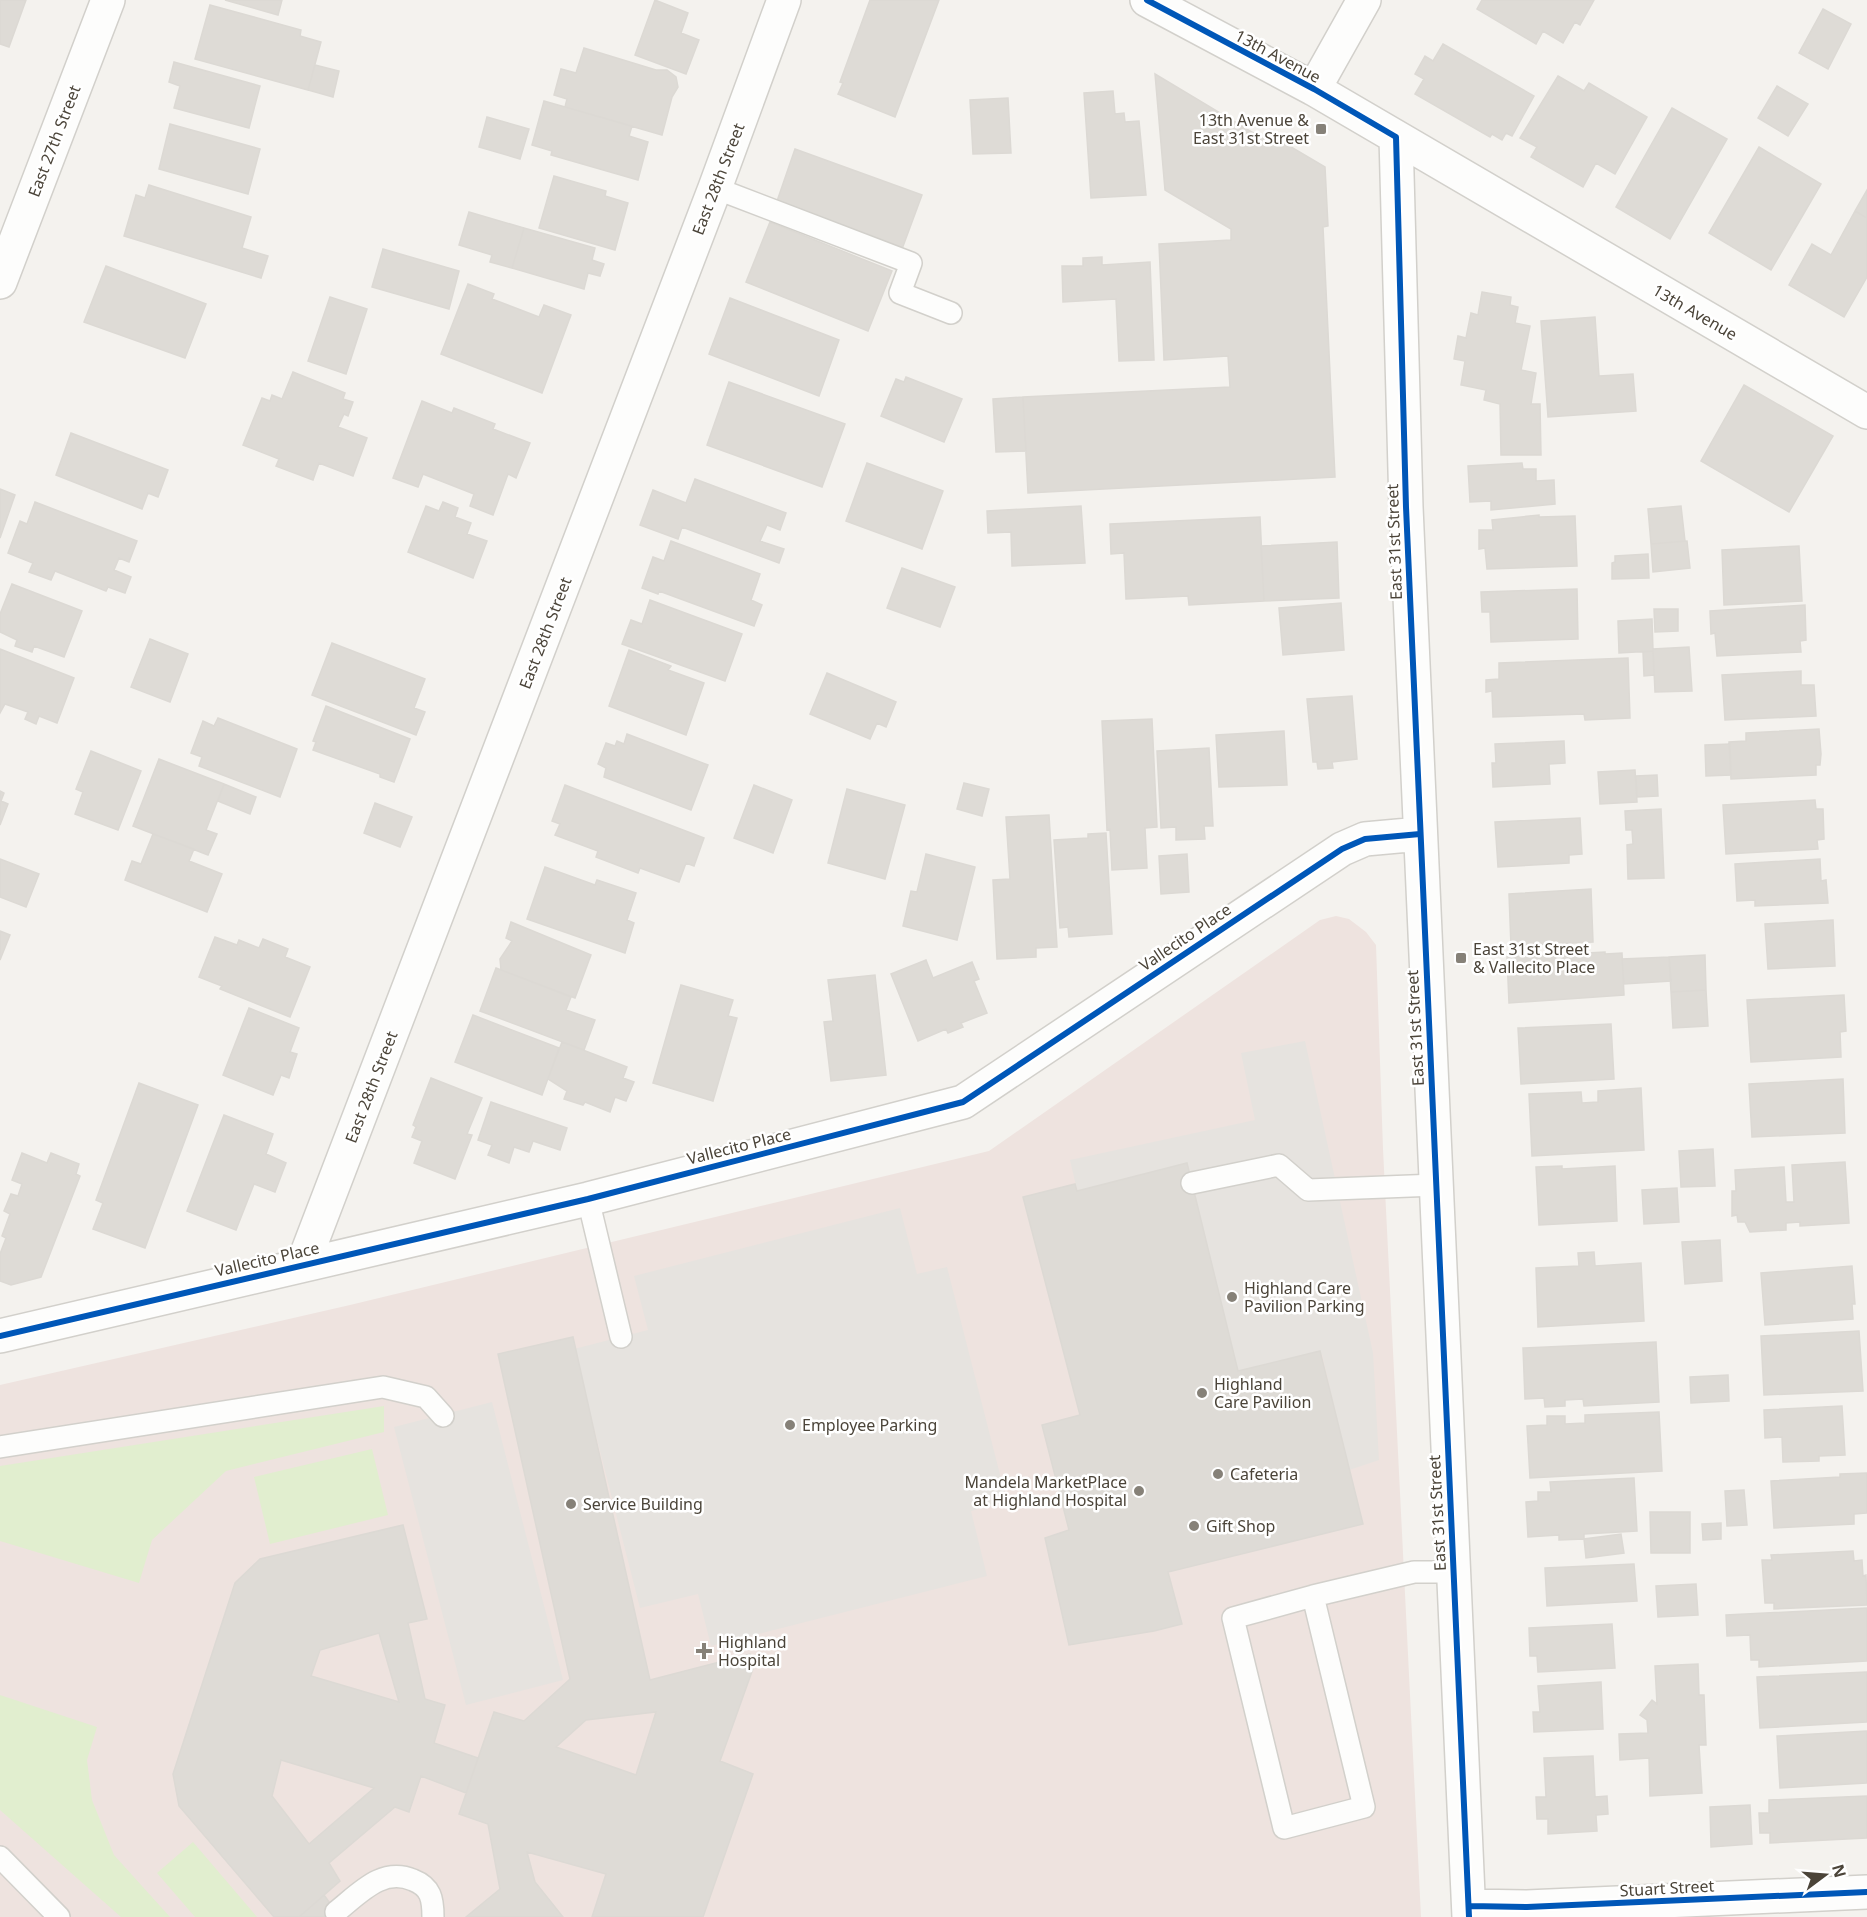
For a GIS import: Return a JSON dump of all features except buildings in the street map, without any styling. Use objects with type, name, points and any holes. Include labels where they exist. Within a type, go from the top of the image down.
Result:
[{"type":"street","name":"East 27th Street","points":[[0,282],[108,0]]},
{"type":"street","name":"East 28th Street","points":[[303,1264],[715,188],[784,0]]},
{"type":"street","name":"13th Avenue","points":[[1147,0],[1314,90],[1867,412]]},
{"type":"street","points":[[1314,90],[1364,0]]},
{"type":"street","name":"East 31st Street","points":[[1396,137],[1406,507],[1469,1912]]},
{"type":"street","name":"Vallecito Place","points":[[0,1336],[588,1199],[963,1102],[1342,849],[1365,839],[1420,834]]},
{"type":"street","name":"Stuart Street","points":[[1469,1912],[1527,1907],[1867,1892]]},
{"type":"lane","points":[[715,188],[911,263],[900,293],[951,313]]},
{"type":"lane","points":[[1192,1183],[1280,1165],[1308,1190],[1436,1185]]},
{"type":"lane","points":[[588,1199],[621,1337]]},
{"type":"lane","points":[[0,1447],[383,1387],[426,1397],[443,1416]]},
{"type":"lane","points":[[1313,1596],[1364,1807],[1284,1828],[1233,1618],[1313,1596],[1414,1572],[1453,1572]]},
{"type":"lane","points":[[0,1857],[60,1917]]},
{"type":"lane","points":[[336,1912],[380,1878],[400,1874],[423,1883],[432,1897],[433,1917]]},
{"type":"shaded area","name":"Highland Hospital","points":[[1336,916],[1349,919],[1366,932],[1376,945],[1383,1149],[1421,1917],[0,1917],[0,1385],[350,1305],[989,1151],[1320,920]]},
{"type":"shaded area","name":"Highland Care Pavilion Parking","points":[[1305,1041],[1373,1353],[1379,1460],[1349,1470],[1322,1354],[1126,1399],[1070,1160],[1255,1120],[1241,1053]]},
{"type":"shaded area","name":"Employee Parking","points":[[900,1208],[917,1274],[947,1267],[1007,1502],[971,1511],[987,1576],[711,1646],[698,1594],[640,1608],[574,1349],[648,1330],[634,1276]]},
{"type":"shaded area","points":[[492,1402],[563,1680],[466,1705],[394,1427]]},
{"type":"green space","points":[[384,1406],[384,1432],[226,1471],[152,1540],[139,1583],[0,1541],[0,1466]]},
{"type":"green space","points":[[372,1449],[388,1515],[270,1544],[254,1477]]},
{"type":"green space","points":[[0,1695],[97,1727],[87,1760],[92,1800],[114,1855],[170,1917],[121,1917],[0,1810]]},
{"type":"green space","points":[[193,1842],[257,1917],[195,1917],[157,1873]]},
{"type":"cycle path","points":[[1147,0],[1314,89],[1396,137],[1406,507],[1469,1917]]},
{"type":"cycle path","points":[[0,1336],[588,1199],[963,1102],[1342,849],[1365,839],[1420,834]]},
{"type":"cycle path","points":[[1469,1906],[1527,1907],[1867,1892]]},
{"type":"place","name":"13th Avenue & East 31st Street","points":[[1321,129]]},
{"type":"place","name":"East 31st Street & Vallecito Place","points":[[1461,958]]},
{"type":"place","name":"Highland Care Pavilion Parking","points":[[1232,1297]]},
{"type":"place","name":"Highland Care Pavilion","points":[[1202,1393]]},
{"type":"place","name":"Employee Parking","points":[[790,1425]]},
{"type":"place","name":"Cafeteria","points":[[1218,1474]]},
{"type":"place","name":"Mandela MarketPlace at Highland Hospital","points":[[1139,1491]]},
{"type":"place","name":"Service Building","points":[[571,1504]]},
{"type":"place","name":"Gift Shop","points":[[1194,1526]]},
{"type":"place","name":"Highland Hospital","points":[[704,1651]]}]
